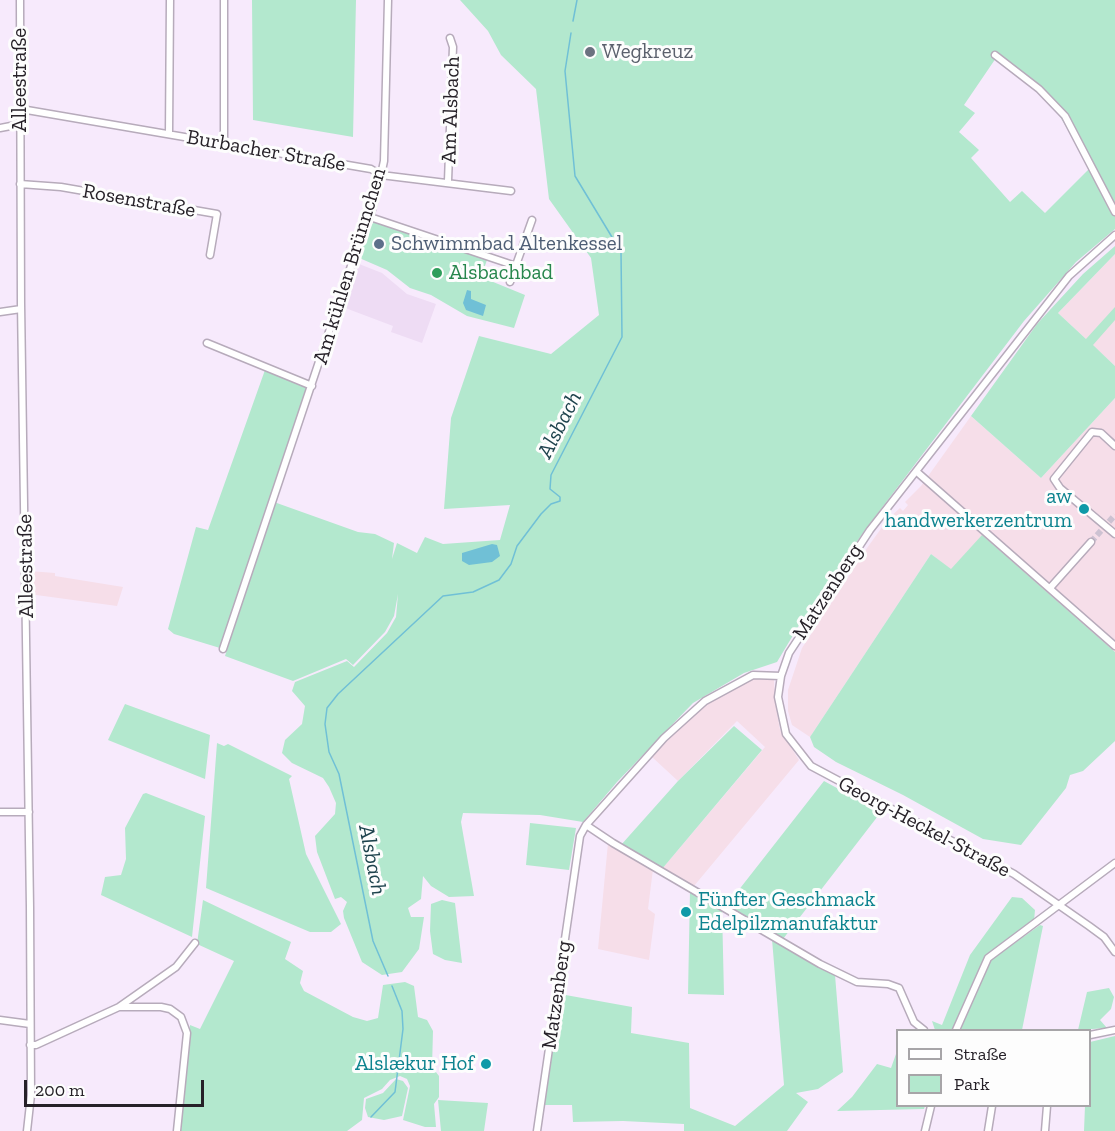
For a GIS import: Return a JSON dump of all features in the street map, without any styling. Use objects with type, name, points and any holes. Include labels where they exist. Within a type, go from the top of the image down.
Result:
[{"type":"street","name":"Alleestraße","points":[[20,0],[21,309],[31,1102],[27,1131]]},
{"type":"street","points":[[169,134],[170,0]]},
{"type":"street","points":[[224,0],[225,143]]},
{"type":"street","name":"Am kühlen Brünnchen","points":[[223,649],[364,227],[370,217],[381,175],[384,161],[388,0]]},
{"type":"street","name":"Am Alsbach","points":[[448,181],[453,47],[450,38]]},
{"type":"street","points":[[995,55],[1039,89],[1065,116],[1115,212]]},
{"type":"street","name":"Burbacher Straße","points":[[21,110],[371,169],[381,175],[448,181],[510,191]]},
{"type":"street","points":[[0,128],[21,124]]},
{"type":"street","name":"Rosenstraße","points":[[20,184],[61,187],[217,214],[210,255]]},
{"type":"street","points":[[370,217],[516,266]]},
{"type":"street","points":[[510,282],[532,220]]},
{"type":"street","name":"Matzenberg","points":[[537,1131],[580,836],[586,825],[664,738],[705,701],[753,675],[781,676],[789,653],[870,530],[1063,282],[1083,261],[1115,235]]},
{"type":"street","points":[[0,312],[21,309]]},
{"type":"street","name":"Am kühlen Brünnchen","points":[[207,343],[312,386]]},
{"type":"street","points":[[1115,446],[1101,433],[1092,432],[1054,479],[1060,488],[1115,534]]},
{"type":"street","points":[[917,472],[1115,646]]},
{"type":"street","points":[[1050,588],[1091,542]]},
{"type":"street","name":"Georg-Heckel-Straße","points":[[781,676],[778,704],[783,726],[795,748],[811,766],[1014,874],[1104,937],[1115,952]]},
{"type":"street","points":[[0,812],[29,812]]},
{"type":"street","points":[[586,825],[828,968],[857,981],[899,988],[914,1022],[923,1029]]},
{"type":"street","points":[[956,1029],[988,958],[1115,863]]},
{"type":"street","points":[[30,1045],[36,1045],[119,1007],[176,967],[195,943]]},
{"type":"street","points":[[119,1007],[161,1007],[170,1009],[181,1017],[187,1033],[177,1131]]},
{"type":"street","points":[[0,1020],[30,1024]]},
{"type":"street","points":[[1091,1035],[1115,1030]]},
{"type":"street","points":[[925,1131],[931,1107]]},
{"type":"street","points":[[988,1131],[992,1107]]},
{"type":"street","points":[[1045,1131],[1047,1107]]},
{"type":"shaded area","points":[[1115,254],[1115,366],[1058,313]]},
{"type":"shaded area","points":[[354,262],[382,273],[407,294],[436,304],[422,343],[391,332],[393,326],[340,306]]},
{"type":"shaded area","points":[[1115,398],[1115,652],[982,536],[951,570],[931,554],[810,737],[792,725],[788,711],[788,690],[802,648],[888,519],[900,508],[903,511],[908,505],[905,502],[921,486],[971,416],[1041,478]]},
{"type":"shaded area","points":[[29,571],[55,573],[55,576],[123,587],[117,606],[29,594]]},
{"type":"shaded area","points":[[753,679],[774,680],[780,730],[799,760],[694,886],[662,869],[765,747],[737,721],[678,781],[652,757],[694,712],[723,693]]},
{"type":"shaded area","points":[[608,843],[653,869],[648,909],[655,914],[649,960],[598,949]]},
{"type":"green space","points":[[252,0],[356,0],[353,137],[253,120]]},
{"type":"green space","points":[[460,0],[1115,0],[1115,229],[1076,262],[1024,321],[865,530],[801,622],[777,662],[744,673],[693,703],[617,782],[583,822],[540,815],[463,813],[461,822],[474,896],[449,897],[431,886],[423,876],[421,899],[408,908],[411,917],[424,917],[419,949],[402,972],[382,975],[362,962],[344,918],[343,911],[347,902],[341,897],[335,899],[317,852],[315,836],[335,814],[336,803],[329,787],[323,778],[292,763],[282,753],[285,740],[302,724],[305,706],[292,691],[295,682],[347,661],[354,667],[387,633],[396,617],[398,594],[394,616],[385,632],[353,665],[346,659],[293,681],[225,656],[274,502],[358,532],[375,534],[394,543],[392,559],[397,543],[417,553],[425,537],[443,544],[500,540],[510,505],[444,509],[451,418],[479,336],[551,354],[599,315],[591,258],[549,199],[536,89],[501,55],[488,31]],"holes":[[[996,58],[1036,89],[1058,113],[1090,168],[1045,213],[1022,191],[1010,202],[971,158],[979,150],[959,132],[975,113],[964,105]]]},
{"type":"green space","name":"Alsbachbad","points":[[375,221],[487,260],[481,277],[525,295],[514,328],[467,316],[431,295],[410,288],[387,270],[357,257],[366,228]]},
{"type":"green space","points":[[1115,246],[1115,254],[1058,313],[1086,339],[1115,307],[1115,320],[1093,345],[1115,366],[1115,398],[1041,478],[971,416],[1037,324],[1083,274]]},
{"type":"green space","points":[[265,370],[307,388],[220,648],[174,634],[168,629],[196,527],[208,530]]},
{"type":"green space","points":[[982,535],[1115,652],[1115,741],[1083,771],[1070,775],[1066,788],[1021,845],[983,839],[903,795],[836,762],[814,747],[810,737],[931,554],[951,569]]},
{"type":"green space","points":[[125,704],[210,735],[205,779],[108,740]]},
{"type":"green space","points":[[734,726],[762,750],[662,869],[621,845],[678,781]]},
{"type":"green space","points":[[217,743],[224,746],[228,744],[292,776],[289,779],[306,854],[341,924],[331,932],[310,932],[206,888]]},
{"type":"green space","points":[[824,781],[881,812],[783,939],[727,905]]},
{"type":"green space","points":[[146,793],[205,816],[192,937],[101,895],[105,877],[121,875],[126,859],[125,828],[143,794]]},
{"type":"green space","points":[[530,823],[576,828],[569,870],[526,865]]},
{"type":"green space","points":[[690,891],[722,908],[724,995],[688,994]]},
{"type":"green space","points":[[1012,897],[1022,898],[1035,910],[1034,921],[986,955],[954,1029],[935,1029],[932,1021],[942,1025],[970,955]]},
{"type":"green space","points":[[203,900],[291,942],[285,959],[303,971],[300,983],[304,991],[353,1017],[367,1021],[378,1018],[383,985],[405,982],[414,986],[418,1017],[427,1020],[433,1031],[432,1067],[439,1076],[439,1097],[434,1104],[436,1127],[425,1127],[403,1120],[410,1086],[407,1079],[400,1076],[390,1080],[382,1089],[364,1098],[362,1120],[347,1131],[181,1131],[190,1025],[200,1029],[234,961],[197,944]]},
{"type":"green space","points":[[442,900],[455,903],[462,963],[445,960],[433,954],[430,931],[431,904]]},
{"type":"green space","points":[[1040,925],[1043,926],[1022,1029],[960,1029],[991,960]]},
{"type":"green space","points":[[772,939],[835,975],[843,1072],[818,1089],[796,1093],[808,1102],[787,1131],[684,1131],[684,1124],[623,1121],[573,1122],[572,1105],[544,1105],[560,994],[632,1007],[631,1033],[689,1043],[690,1108],[735,1126],[784,1085]]},
{"type":"green space","points":[[1109,988],[1114,997],[1111,1009],[1100,1020],[1107,1028],[1078,1029],[1087,992]]},
{"type":"green space","points":[[1115,1036],[1115,1131],[1084,1131],[1085,1107],[1091,1107],[1091,1042]]},
{"type":"green space","points":[[896,1054],[896,1107],[925,1107],[924,1109],[837,1111],[852,1097],[877,1064],[891,1068]]},
{"type":"green space","points":[[396,1079],[403,1081],[408,1088],[402,1116],[384,1120],[368,1117],[365,1108],[366,1099],[383,1093]]},
{"type":"green space","points":[[438,1100],[488,1103],[484,1131],[441,1131]]},
{"type":"water","points":[[467,290],[471,291],[471,299],[486,305],[483,316],[466,310],[463,303]]},
{"type":"water","points":[[492,544],[497,545],[500,556],[492,562],[469,565],[462,561],[462,553]]},
{"type":"waterway","name":"Alsbach","points":[[573,21],[577,0]]},
{"type":"waterway","name":"Alsbach","points":[[388,976],[373,941],[339,774],[329,752],[325,724],[327,708],[338,694],[443,596],[473,592],[499,580],[511,564],[517,546],[541,514],[551,504],[560,501],[560,497],[550,489],[551,475],[622,337],[621,252],[575,176],[565,71],[571,33]]},
{"type":"waterway","name":"Alsbach","points":[[371,1117],[395,1092],[403,1029],[402,1011],[392,986]]},
{"type":"tunnel","points":[[1091,542],[1115,515]]},
{"type":"place","name":"Wegkreuz","points":[[590,52]]},
{"type":"place","name":"Schwimmbad Altenkessel","points":[[379,244]]},
{"type":"place","name":"Alsbachbad","points":[[437,273]]},
{"type":"place","name":"aw handwerkerzentrum","points":[[1084,509]]},
{"type":"place","name":"Fünfter Geschmack Edelpilzmanufaktur","points":[[686,912]]},
{"type":"place","name":"Alslækur Hof","points":[[486,1064]]}]
